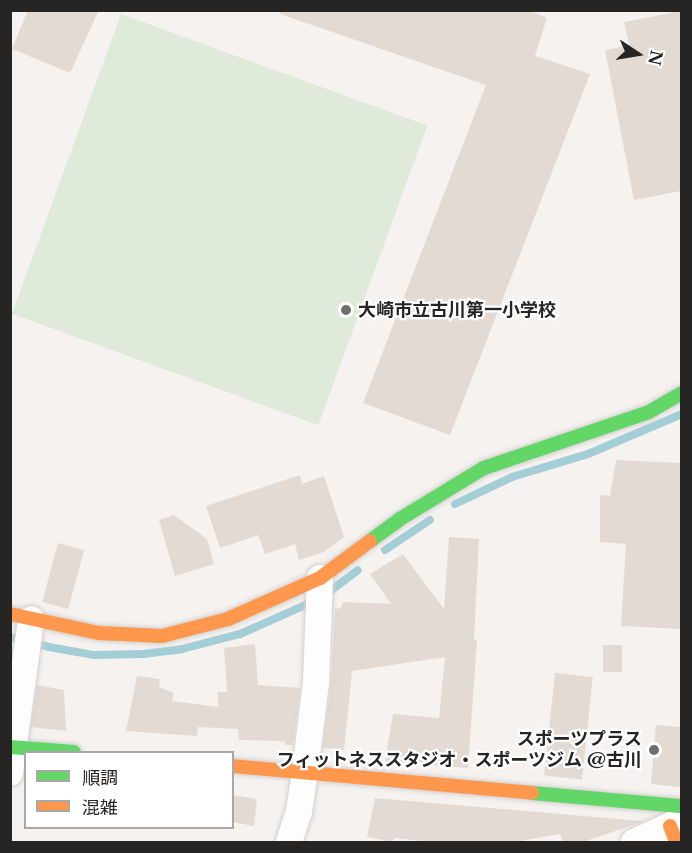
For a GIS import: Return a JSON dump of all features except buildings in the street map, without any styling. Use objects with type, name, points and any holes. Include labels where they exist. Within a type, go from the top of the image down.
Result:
[{"type":"street","points":[[10,773],[25,630],[162,636],[320,591],[400,519],[484,468],[649,412],[681,393]]},
{"type":"street","points":[[289,843],[298,812],[305,772],[316,682],[320,591]]},
{"type":"street","points":[[13,747],[54,751]]},
{"type":"street","points":[[234,766],[305,772],[677,824]]},
{"type":"street","points":[[634,843],[677,824]]},
{"type":"green space","points":[[121,14],[427,125],[318,425],[12,314]]},
{"type":"waterway","points":[[455,504],[512,477],[588,454],[682,414]]},
{"type":"waterway","points":[[385,550],[430,520]]},
{"type":"waterway","points":[[325,595],[358,570]]},
{"type":"waterway","points":[[10,637],[94,655],[143,654],[182,649],[240,634],[314,601]]},
{"type":"traffic: fast","points":[[370,541],[400,519],[484,468],[649,412],[682,393]]},
{"type":"traffic: fast","points":[[10,747],[61,751]]},
{"type":"traffic: fast","points":[[532,793],[682,806]]},
{"type":"traffic: slow","points":[[10,614],[99,633],[162,636],[228,619],[320,578],[370,541]]},
{"type":"traffic: slow","points":[[234,766],[532,793]]},
{"type":"traffic: slow","points":[[670,826],[676,842]]},
{"type":"place","name":"大崎市立古川第一小学校","points":[[346,310]]},
{"type":"place","name":"スポーツプラス フィットネススタジオ・スポーツジム @古川","points":[[654,750]]}]
